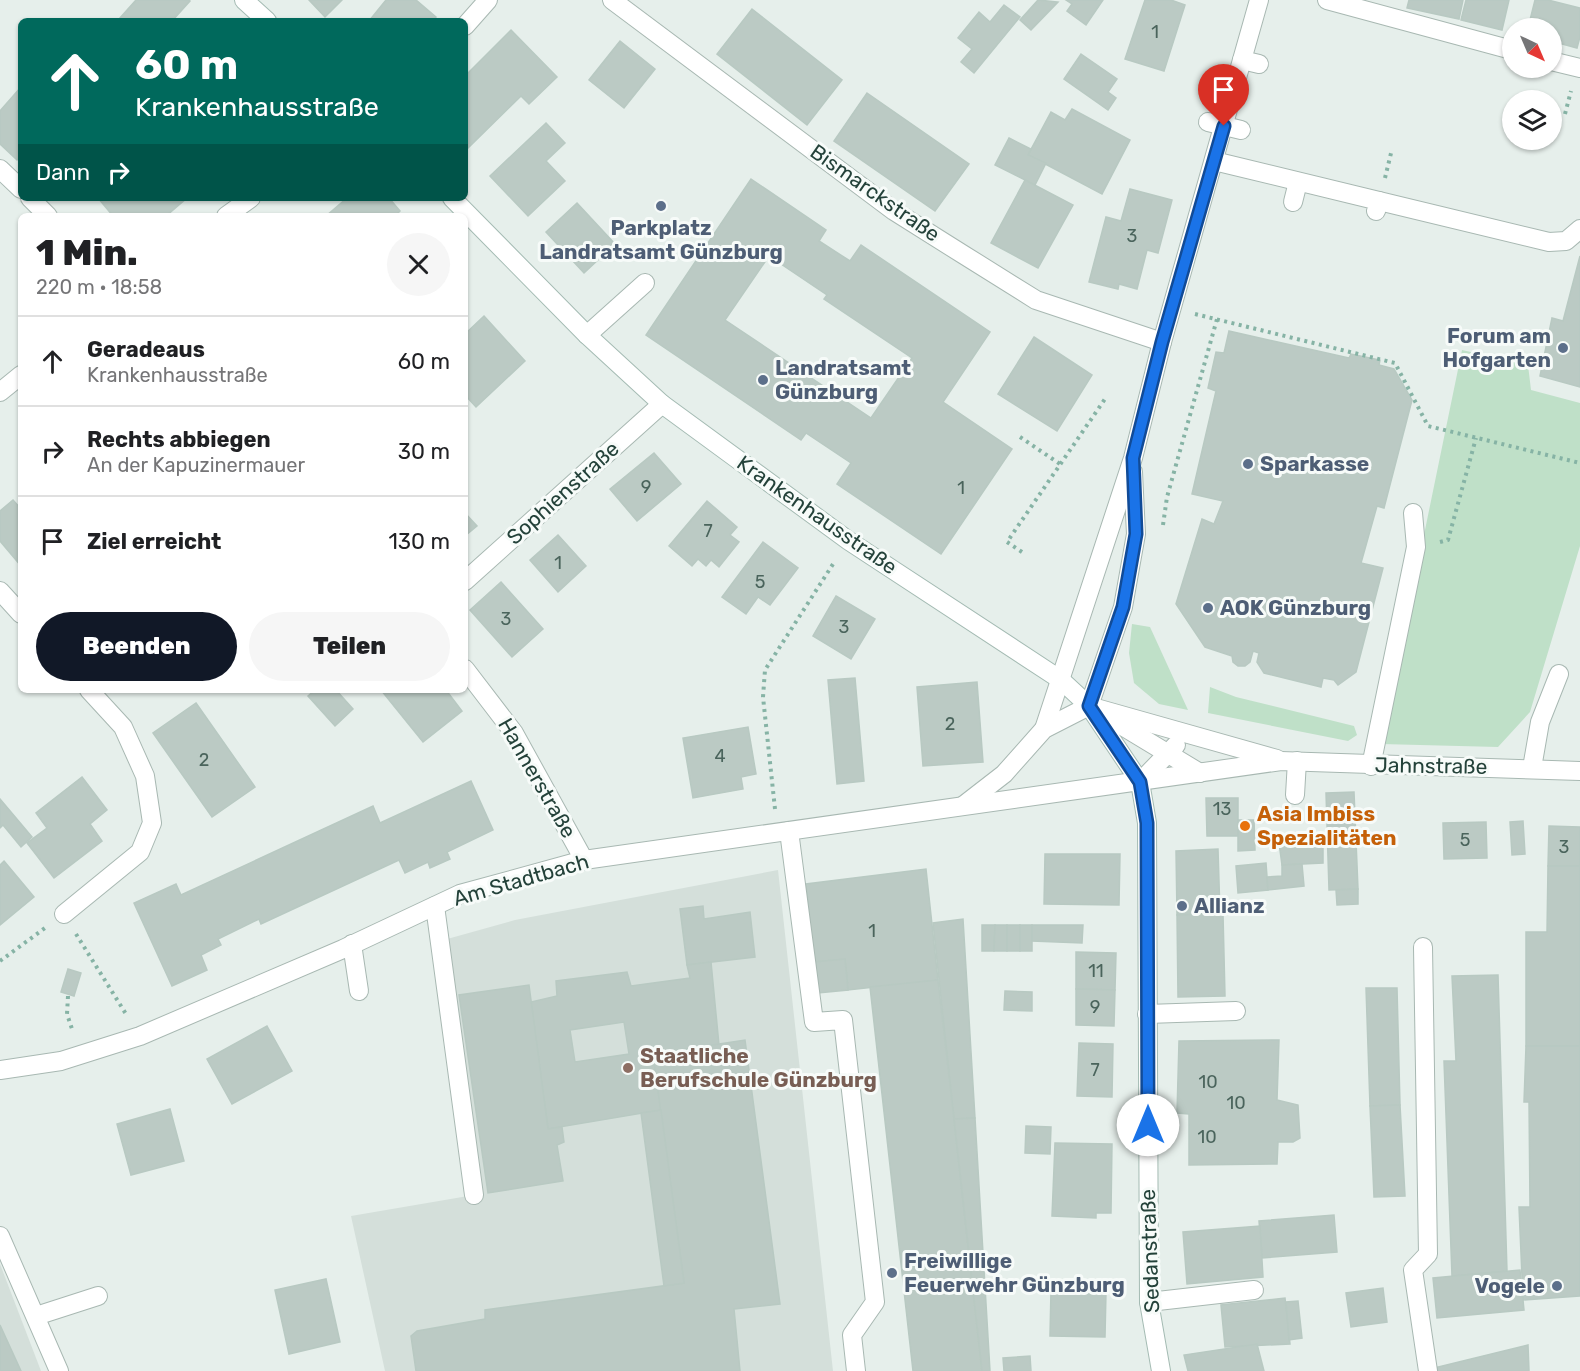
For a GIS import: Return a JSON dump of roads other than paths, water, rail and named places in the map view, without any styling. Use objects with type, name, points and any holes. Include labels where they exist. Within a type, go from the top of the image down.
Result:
[{"type":"street","points":[[244,0],[264,18]]},
{"type":"street","points":[[468,23],[488,0]]},
{"type":"street","name":"Bismarckstraße","points":[[612,0],[894,211],[1036,300],[1162,342]]},
{"type":"street","points":[[1200,773],[1089,706],[1123,607],[1136,534],[1133,458],[1162,342],[1224,126],[1251,62],[1259,0]]},
{"type":"street","points":[[1327,0],[1502,47]]},
{"type":"street","points":[[1562,63],[1580,68]]},
{"type":"street","points":[[1214,160],[1378,206],[1550,242],[1566,241],[1580,228]]},
{"type":"street","points":[[0,169],[18,186]]},
{"type":"street","points":[[1293,202],[1298,182]]},
{"type":"street","points":[[33,201],[45,213]]},
{"type":"street","points":[[230,213],[247,201]]},
{"type":"street","name":"Krankenhausstraße","points":[[455,201],[467,213]]},
{"type":"street","name":"Krankenhausstraße","points":[[468,214],[587,335],[662,404],[849,541],[1060,680],[1089,706],[1140,782],[1147,823],[1146,842]]},
{"type":"street","points":[[587,335],[645,284]]},
{"type":"street","points":[[0,392],[18,377]]},
{"type":"street","name":"Sophienstraße","points":[[468,578],[662,404]]},
{"type":"street","name":"Am Stadtbach","points":[[1044,729],[1133,458]]},
{"type":"street","points":[[1371,766],[1416,547],[1413,513]]},
{"type":"street","points":[[0,591],[18,611]]},
{"type":"street","name":"Hannerstraße","points":[[468,673],[514,733],[584,860]]},
{"type":"street","points":[[1532,768],[1539,722],[1559,674]]},
{"type":"street","points":[[64,914],[140,852],[152,823],[145,776],[123,727],[92,693]]},
{"type":"street","name":"Am Stadtbach","points":[[963,806],[1004,774],[1044,729],[1089,706]]},
{"type":"street","name":"Jahnstraße","points":[[1089,706],[1185,735],[1211,739],[1289,761]]},
{"type":"street","points":[[1140,782],[1185,735]]},
{"type":"street","points":[[1289,761],[1295,795]]},
{"type":"street","name":"Jahnstraße","points":[[1140,782],[1289,761],[1371,766],[1532,768],[1580,771]]},
{"type":"street","name":"Am Stadtbach","points":[[0,1070],[61,1061],[140,1036],[352,944],[460,894],[584,860],[1140,782]]},
{"type":"street","points":[[784,831],[814,1022],[843,1020],[875,1302],[852,1335],[856,1371]]},
{"type":"street","name":"Sedanstraße","points":[[1146,842],[1149,1302],[1161,1371]]},
{"type":"street","points":[[435,906],[474,1195]]},
{"type":"street","points":[[352,944],[359,991]]},
{"type":"street","points":[[1423,947],[1428,1254],[1413,1270],[1428,1371]]},
{"type":"street","points":[[1147,1014],[1236,1011]]},
{"type":"street","points":[[0,1236],[59,1371]]},
{"type":"street","points":[[1149,1302],[1254,1290]]},
{"type":"street","points":[[36,1316],[98,1296]]},
{"type":"place","name":"Parkplatz Landratsamt Günzburg","points":[[661,206]]},
{"type":"place","name":"Forum am Hofgarten","points":[[1563,348]]},
{"type":"place","name":"Landratsamt Günzburg","points":[[763,380]]},
{"type":"place","name":"Sparkasse","points":[[1248,464]]},
{"type":"place","name":"AOK Günzburg","points":[[1208,608]]},
{"type":"place","name":"Asia Imbiss Spezialitäten","points":[[1245,826]]},
{"type":"place","name":"Allianz","points":[[1182,906]]},
{"type":"place","name":"Staatliche Berufschule Günzburg","points":[[628,1068]]},
{"type":"place","name":"Freiwillige Feuerwehr Günzburg","points":[[892,1273]]},
{"type":"place","name":"Vogele","points":[[1557,1286]]}]
